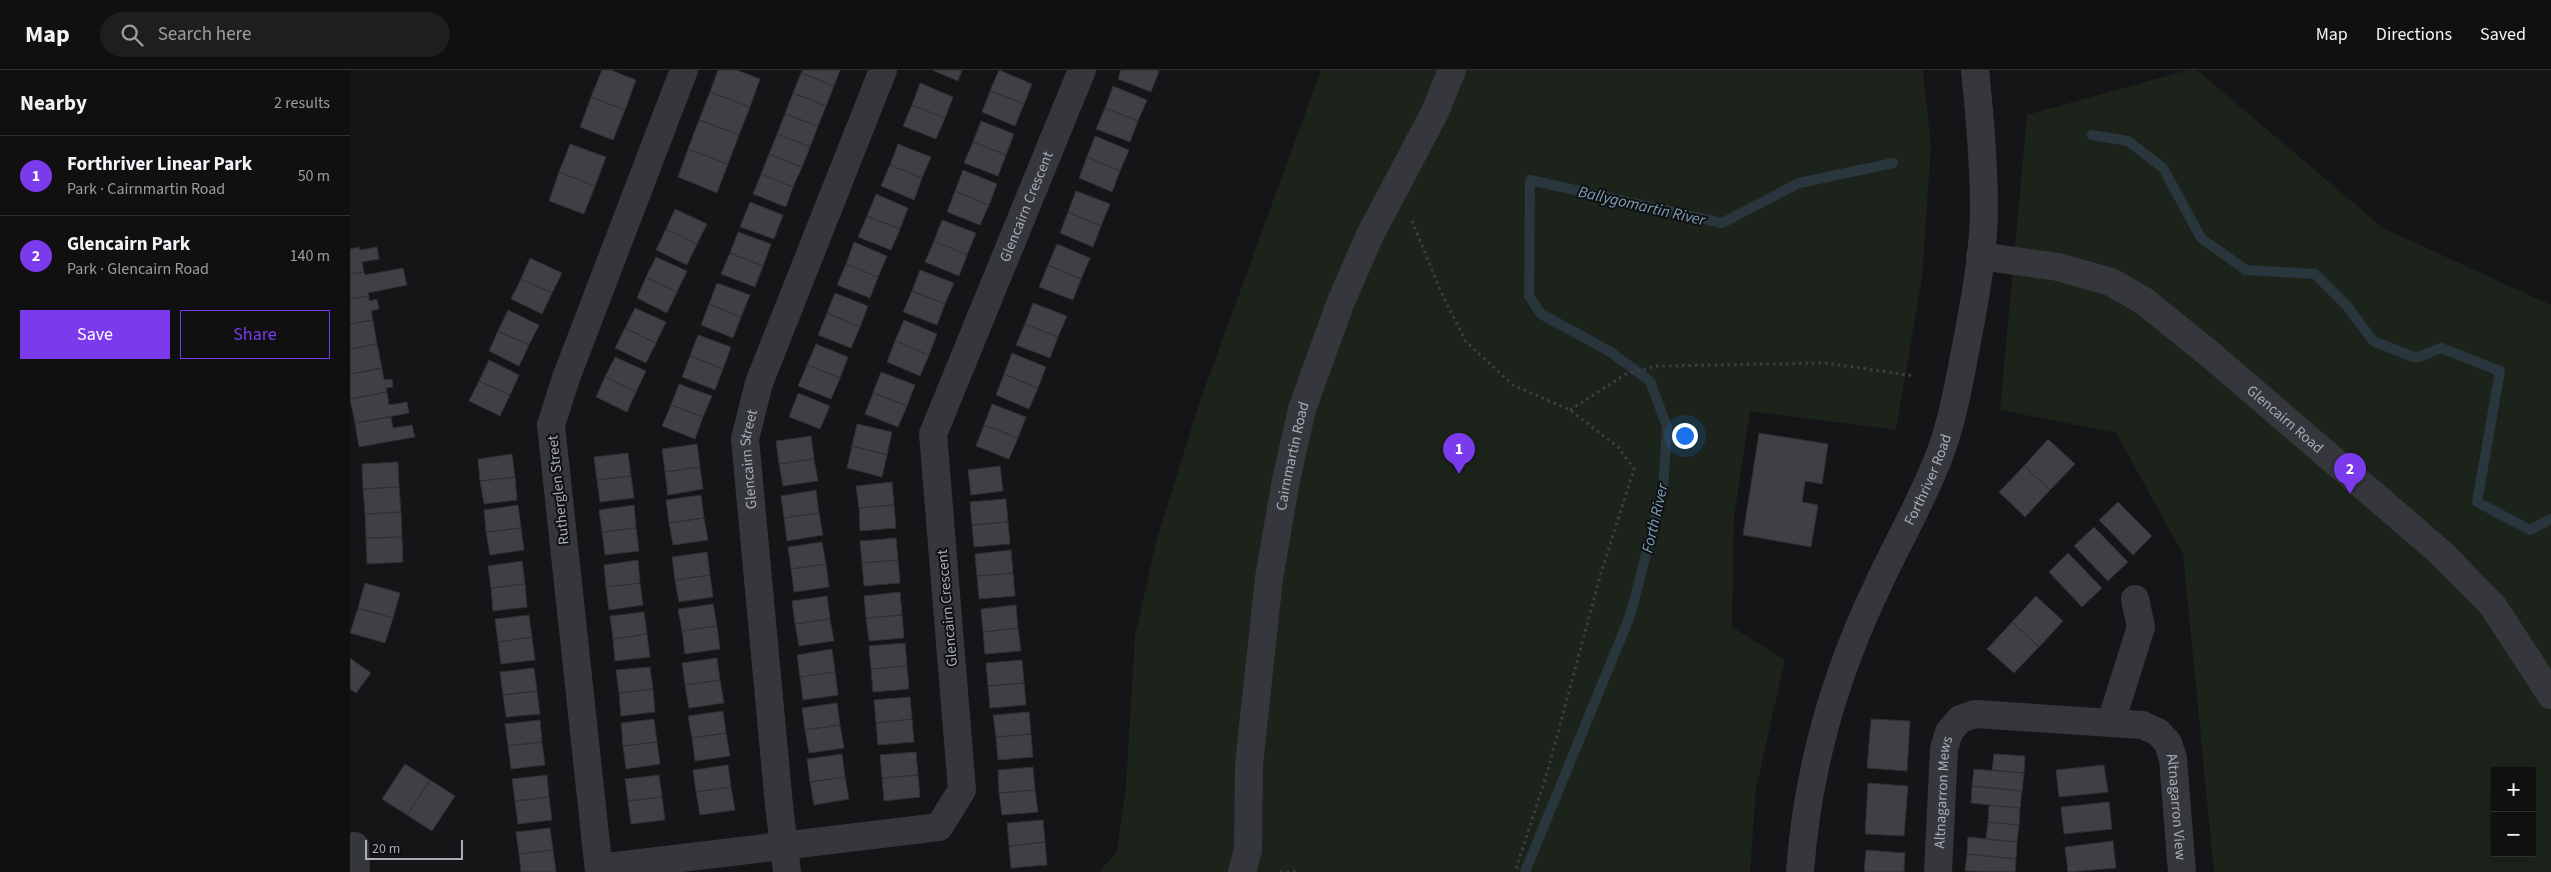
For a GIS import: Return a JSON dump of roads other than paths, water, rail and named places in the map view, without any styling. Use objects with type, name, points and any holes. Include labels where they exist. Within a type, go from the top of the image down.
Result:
[{"type":"street","name":"Rutherglen Street","points":[[599,870],[551,425],[569,369],[684,70]]},
{"type":"street","name":"Glencairn Street","points":[[788,872],[778,795],[745,439],[759,383],[883,70]]},
{"type":"street","name":"Glencairn Crescent","points":[[599,870],[785,844],[939,827],[962,790],[933,434],[1082,70]]},
{"type":"street","name":"Cairnmartin Road","points":[[1242,872],[1248,850],[1250,764],[1269,578],[1286,480],[1302,409],[1340,304],[1370,235],[1435,112],[1452,70]]},
{"type":"street","name":"Forthriver Road","points":[[1800,872],[1803,833],[1819,747],[1838,677],[1876,587],[1919,503],[1942,450],[1956,398],[1971,321],[1984,213],[1975,70]]},
{"type":"street","name":"Glencairn Road","points":[[1980,256],[2058,267],[2111,282],[2144,301],[2212,356],[2440,552],[2493,606],[2551,695]]},
{"type":"street","points":[[2111,722],[2142,627],[2135,599]]},
{"type":"street","name":"Altnagarron Mews","points":[[1938,872],[1944,749],[1949,732],[1960,719],[1975,714],[2051,720],[2111,722]]},
{"type":"street","name":"Altnagarron View","points":[[2111,722],[2142,725],[2158,732],[2168,743],[2173,759],[2182,872]]},
{"type":"waterway","name":"Ballygomartin River","points":[[2092,135],[2128,141],[2163,168],[2201,238],[2246,270],[2315,274],[2348,307],[2373,341],[2416,358],[2441,348],[2500,371],[2477,502],[2530,530],[2551,519]]},
{"type":"waterway","name":"Forth River","points":[[1525,872],[1630,616],[1663,489],[1667,427],[1650,381],[1609,351],[1541,314],[1529,296],[1530,180],[1722,223],[1799,183],[1893,163]]},
{"type":"place","name":"Forthriver Linear Park","points":[[1459,474]]},
{"type":"place","name":"Glencairn Park","points":[[2350,494]]}]
